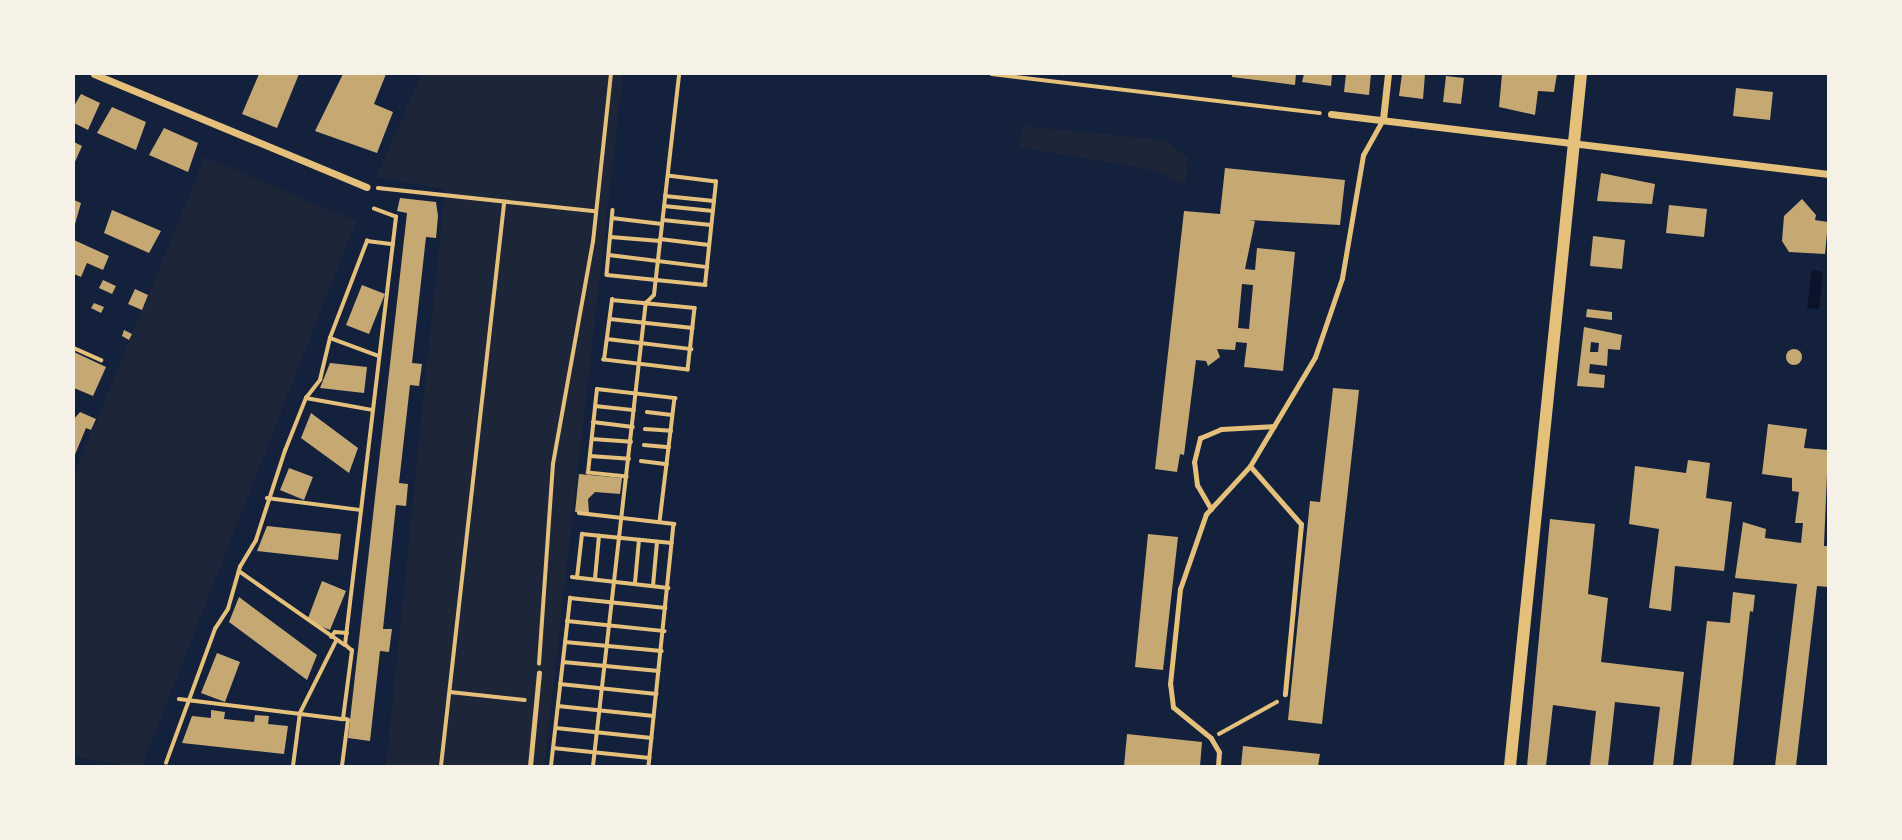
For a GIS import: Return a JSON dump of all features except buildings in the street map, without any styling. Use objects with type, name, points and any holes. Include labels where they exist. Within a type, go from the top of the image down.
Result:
[{"type":"street","points":[[94,74],[367,187]]},
{"type":"street","points":[[1383,119],[1388,74]]},
{"type":"street","points":[[1510,766],[1581,74]]},
{"type":"street","points":[[1331,114],[1829,174]]},
{"type":"lane","points":[[1218,766],[1219,752],[1211,738],[1173,707],[1170,684],[1180,589],[1211,509],[1250,466],[1315,357],[1342,278],[1363,155],[1383,119]]},
{"type":"lane","points":[[1211,509],[1197,485],[1194,462],[1200,438],[1220,429],[1274,426]]},
{"type":"lane","points":[[1250,466],[1301,524],[1285,694]]},
{"type":"lane","points":[[530,766],[539,672]]},
{"type":"path","points":[[539,672],[553,464],[595,211],[611,74]]},
{"type":"path","points":[[593,766],[646,303],[654,295],[679,74]]},
{"type":"path","points":[[992,74],[1331,114]]},
{"type":"path","points":[[613,210],[607,275],[705,285],[716,182],[668,176]]},
{"type":"path","points":[[367,187],[504,204],[595,211]]},
{"type":"path","points":[[665,196],[714,201]]},
{"type":"path","points":[[441,766],[504,204]]},
{"type":"path","points":[[664,206],[713,211]]},
{"type":"path","points":[[345,645],[396,217],[374,209]]},
{"type":"path","points":[[612,218],[711,225]]},
{"type":"path","points":[[611,237],[709,245]]},
{"type":"path","points":[[166,763],[177,742],[187,700],[228,609],[239,571],[256,540],[267,498],[306,398],[320,380],[330,338],[367,241],[393,244]]},
{"type":"path","points":[[609,255],[706,267]]},
{"type":"path","points":[[612,300],[646,303],[695,308],[688,370],[604,360],[612,300]]},
{"type":"path","points":[[610,319],[693,328]]},
{"type":"path","points":[[330,338],[379,356]]},
{"type":"path","points":[[607,339],[691,349]]},
{"type":"path","points":[[74,348],[101,360]]},
{"type":"path","points":[[626,477],[588,473],[597,389],[675,398],[660,522]]},
{"type":"path","points":[[306,398],[373,410]]},
{"type":"path","points":[[595,406],[634,411]]},
{"type":"path","points":[[647,412],[673,415]]},
{"type":"path","points":[[593,422],[632,427]]},
{"type":"path","points":[[645,429],[671,431]]},
{"type":"path","points":[[592,439],[631,442]]},
{"type":"path","points":[[644,445],[669,447]]},
{"type":"path","points":[[590,456],[629,459]]},
{"type":"path","points":[[641,461],[667,464]]},
{"type":"path","points":[[267,498],[361,510]]},
{"type":"path","points":[[579,513],[674,524],[649,766]]},
{"type":"path","points":[[668,588],[575,578],[582,534],[672,544]]},
{"type":"path","points":[[595,580],[599,536]]},
{"type":"path","points":[[635,584],[639,540]]},
{"type":"path","points":[[653,586],[657,542]]},
{"type":"path","points":[[239,571],[352,651],[343,719]]},
{"type":"path","points":[[551,766],[570,598],[665,608]]},
{"type":"path","points":[[567,621],[664,631]]},
{"type":"path","points":[[331,637],[335,632],[347,633]]},
{"type":"path","points":[[293,766],[300,713],[336,641]]},
{"type":"path","points":[[565,642],[662,651]]},
{"type":"path","points":[[563,662],[659,671]]},
{"type":"path","points":[[560,684],[656,694]]},
{"type":"path","points":[[450,692],[536,701]]},
{"type":"path","points":[[1211,738],[1285,694]]},
{"type":"path","points":[[179,699],[348,720],[342,766]]},
{"type":"path","points":[[558,706],[654,716]]},
{"type":"path","points":[[556,728],[651,738]]},
{"type":"path","points":[[553,748],[649,758]]},
{"type":"shaded area","points":[[422,74],[623,74],[544,766],[386,766],[445,189],[376,177]]},
{"type":"shaded area","points":[[1022,126],[1165,140],[1188,158],[1185,185],[1153,170],[1019,147]]},
{"type":"shaded area","points":[[205,157],[356,221],[142,766],[74,757],[74,475]]},
{"type":"shaded area","points":[[1812,270],[1823,272],[1819,309],[1807,308]]}]
